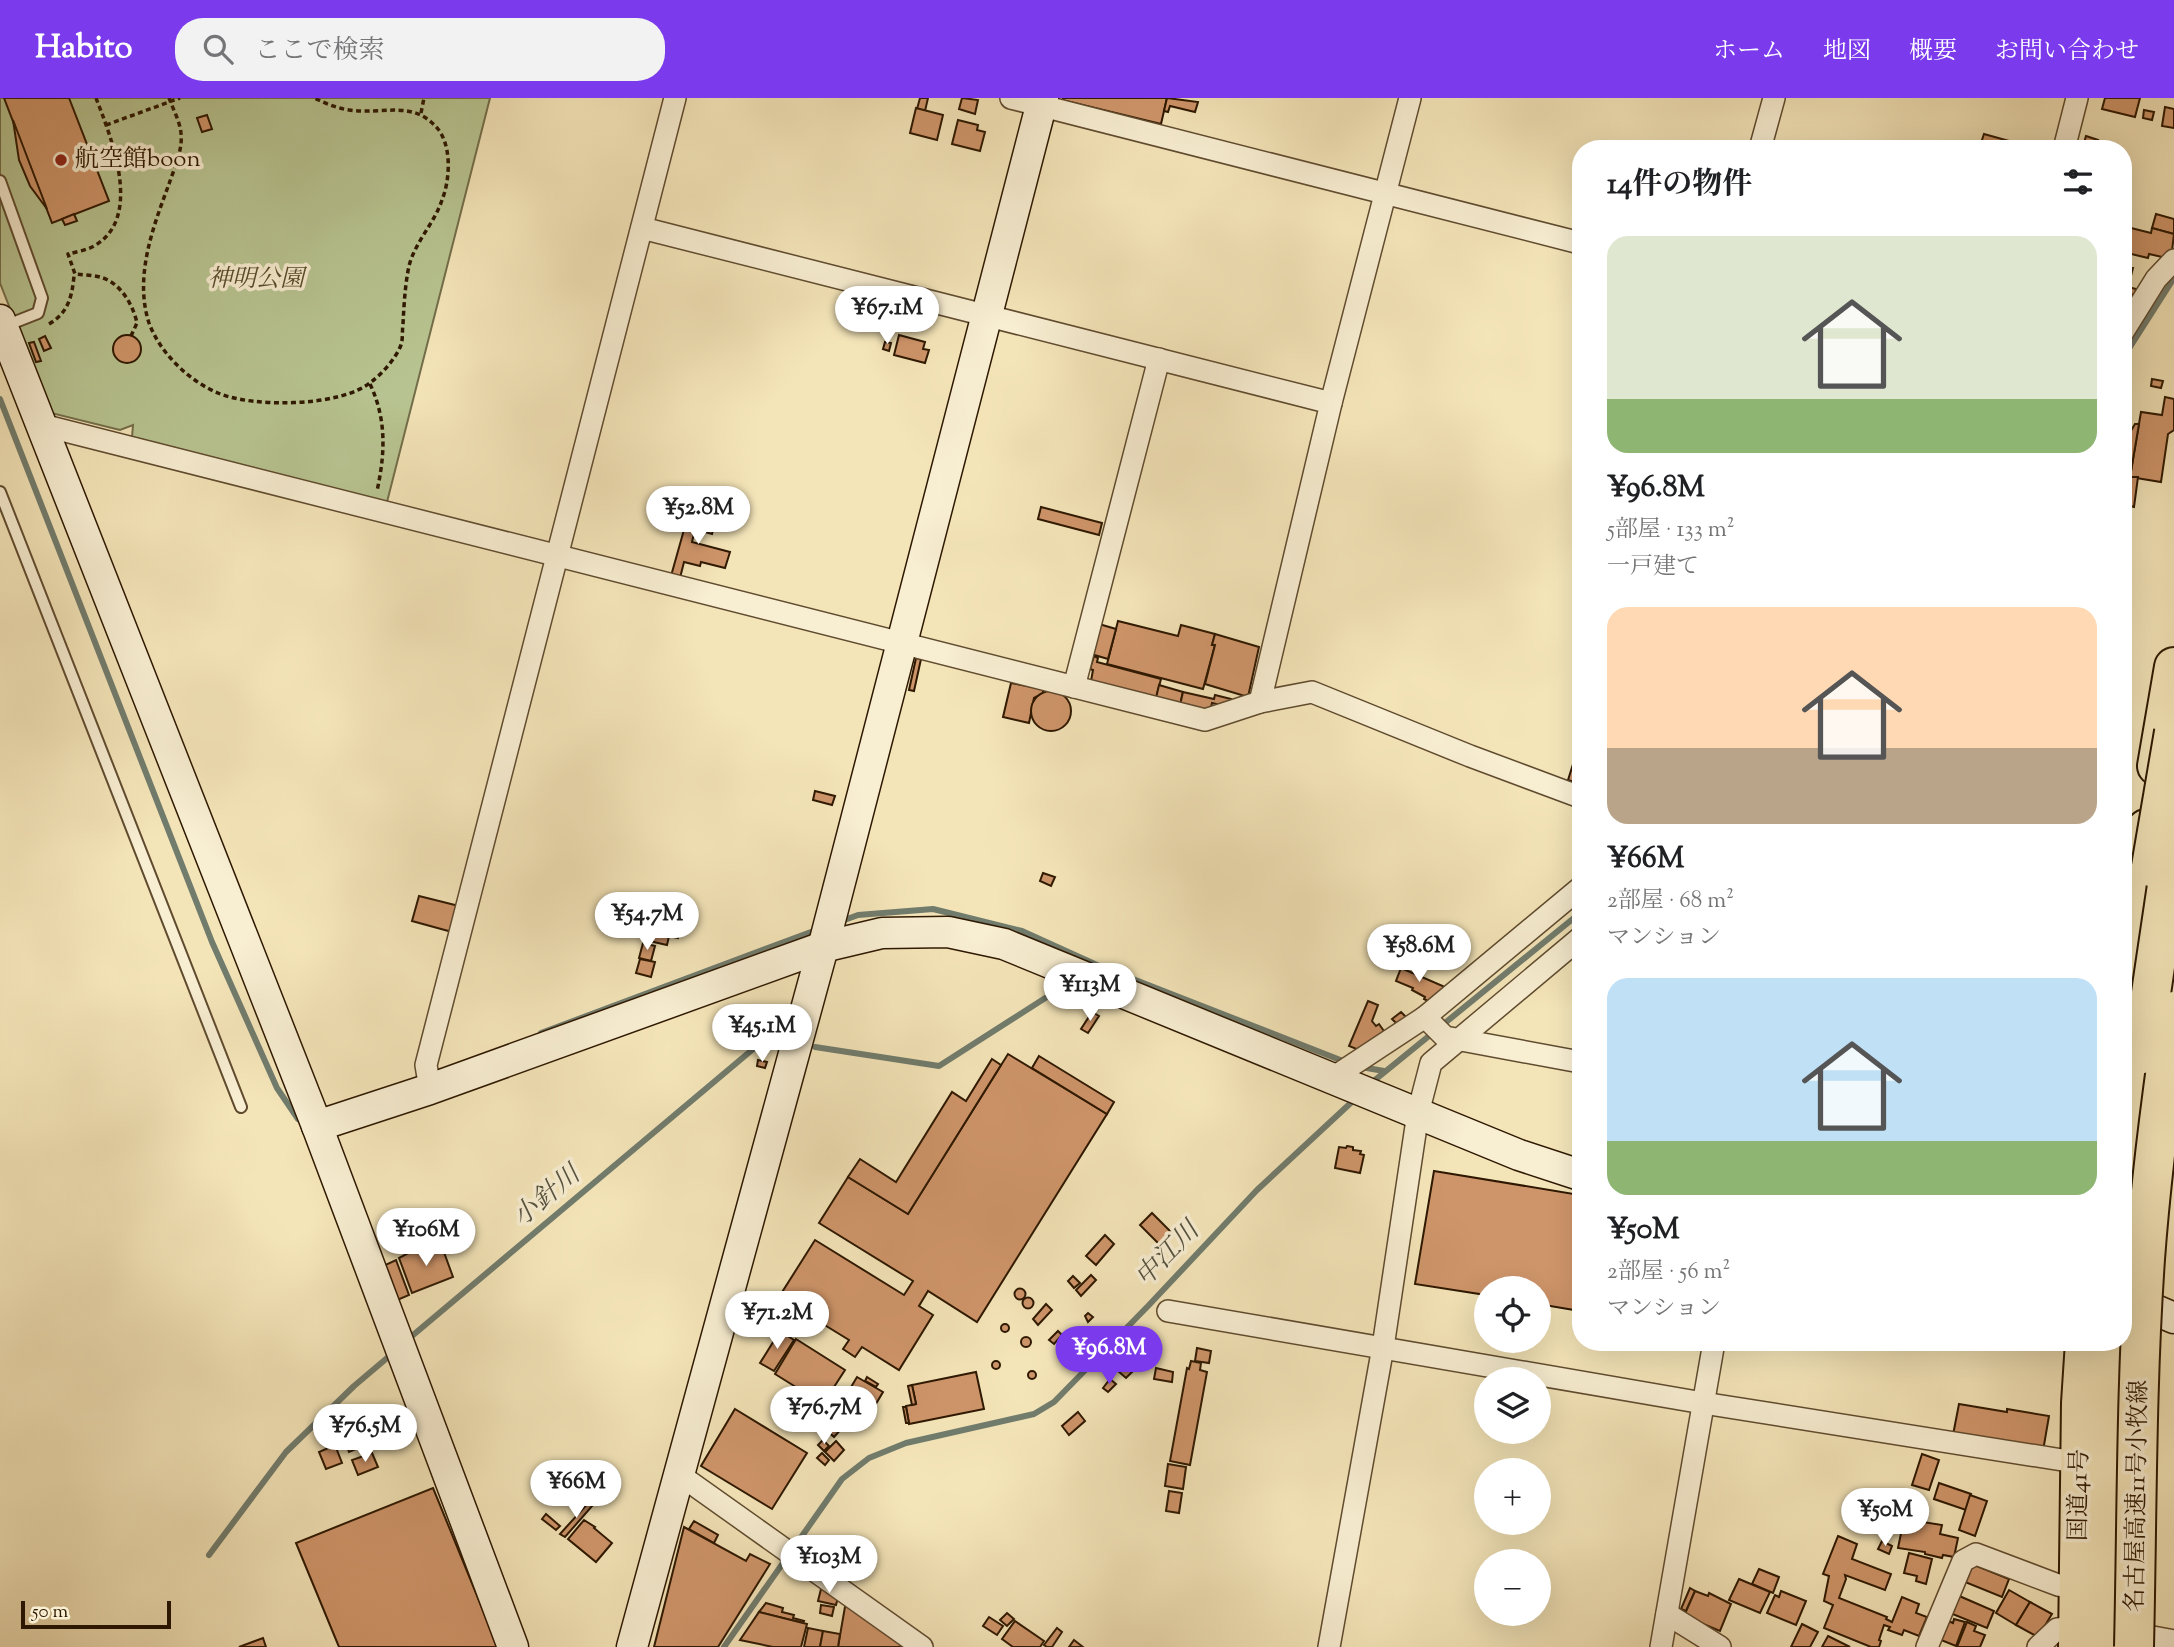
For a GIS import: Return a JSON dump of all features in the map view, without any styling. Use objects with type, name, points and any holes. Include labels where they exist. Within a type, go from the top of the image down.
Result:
[{"type":"highway","points":[[2132,1137],[2149,996],[2154,842],[2174,667]]},
{"type":"highway","points":[[2132,991],[2174,732]]},
{"type":"highway","points":[[2132,937],[2154,842]]},
{"type":"highway","name":"名古屋高速11号小牧線","points":[[2154,1643],[2139,1401],[2145,1259],[2159,1109],[2174,1011]]},
{"type":"highway","points":[[2154,1643],[2166,1315],[2162,1203],[2174,1101]]},
{"type":"highway","name":"国道41号","points":[[2082,1640],[2079,1588],[2085,1351]]},
{"type":"highway","name":"名古屋高速11号小牧線","points":[[2082,1640],[2094,1351]]},
{"type":"highway","points":[[2113,1647],[2118,1351]]},
{"type":"street","points":[[429,1081],[558,556],[675,98]]},
{"type":"street","points":[[1011,98],[1042,102],[1572,241]]},
{"type":"street","points":[[1260,702],[1331,403],[1410,98]]},
{"type":"street","points":[[1762,140],[1773,98]]},
{"type":"street","points":[[2066,140],[2077,98]]},
{"type":"street","points":[[632,1647],[824,943],[1042,102]]},
{"type":"street","points":[[642,228],[1331,403]]},
{"type":"street","points":[[2132,318],[2156,279],[2174,260]]},
{"type":"street","points":[[1,323],[317,1126],[513,1647]]},
{"type":"street","points":[[1074,687],[1159,359]]},
{"type":"street","points":[[42,425],[1205,720],[1260,702],[1312,692],[1572,794]]},
{"type":"street","points":[[1336,1081],[1425,1017],[1572,895]]},
{"type":"street","points":[[317,1126],[429,1081],[824,943],[882,933],[948,932],[1004,944],[1519,1155],[1572,1172]]},
{"type":"street","points":[[1329,1647],[1383,1348],[1418,1113],[1432,1063],[1451,1039],[1572,945]]},
{"type":"street","points":[[1425,1017],[1451,1039],[1572,1061]]},
{"type":"street","points":[[2132,1300],[2166,1315]]},
{"type":"street","points":[[1168,1311],[1703,1403],[2081,1463]]},
{"type":"street","points":[[1661,1647],[1712,1351]]},
{"type":"street","points":[[680,1475],[922,1647]]},
{"type":"street","points":[[1927,1647],[1963,1561],[1976,1554],[2058,1585],[2079,1588]]},
{"type":"street","points":[[1667,1614],[1720,1647]]},
{"type":"street","points":[[2038,1647],[2056,1629],[2082,1640]]},
{"type":"lane","points":[[0,181],[42,298],[38,313],[1,323]]},
{"type":"lane","points":[[0,492],[241,1107]]},
{"type":"path","points":[[96,98],[121,180],[119,213],[107,234],[94,246],[68,254],[75,274],[103,278],[126,296],[136,323],[131,336]]},
{"type":"path","points":[[106,125],[180,98]]},
{"type":"path","points":[[169,100],[181,133],[178,158],[152,229],[146,257],[144,286],[149,323],[164,349],[181,369],[200,384],[220,394],[248,401],[307,402],[339,398],[370,384],[384,370],[401,344],[410,265],[415,249],[442,200],[448,153],[440,131],[421,113],[351,110],[328,105],[314,98]]},
{"type":"path","points":[[421,113],[424,98]]},
{"type":"path","points":[[370,384],[378,404],[384,440],[384,455],[372,509]]},
{"type":"green space","name":"神明公園","points":[[0,98],[490,98],[387,502],[132,437],[133,425],[120,430],[51,413],[0,283]]},
{"type":"building","name":"航空館boon","points":[[4,98],[69,98],[109,201],[52,223]]},
{"type":"building","points":[[920,98],[928,98],[925,111],[917,109]]},
{"type":"building","points":[[962,98],[978,100],[975,114],[959,109]]},
{"type":"building","points":[[1167,98],[1161,124],[1062,100]]},
{"type":"building","points":[[1167,98],[1198,102],[1195,112],[1170,106],[1168,112],[1164,111]]},
{"type":"building","points":[[2105,98],[2140,98],[2135,117],[2102,109]]},
{"type":"building","points":[[2165,107],[2174,109],[2174,128],[2162,126]]},
{"type":"building","points":[[916,108],[943,115],[937,140],[910,133]]},
{"type":"building","points":[[2144,110],[2154,112],[2152,120],[2143,118]]},
{"type":"building","points":[[207,115],[212,129],[202,132],[197,118]]},
{"type":"building","points":[[13,120],[47,209],[30,186],[19,160]]},
{"type":"building","points":[[958,120],[978,125],[977,130],[985,132],[980,151],[952,144]]},
{"type":"building","points":[[1984,134],[2006,140],[1982,140]]},
{"type":"building","points":[[74,214],[77,221],[65,225],[62,219]]},
{"type":"building","points":[[2156,214],[2174,219],[2174,234],[2152,228]]},
{"type":"building","points":[[2132,228],[2151,233],[2152,228],[2174,234],[2171,259],[2149,254],[2148,258],[2132,254]]},
{"type":"building","points":[[127,335],[137,339],[141,349],[137,359],[127,363],[117,359],[113,349],[117,339]]},
{"type":"building","points":[[899,335],[925,342],[923,349],[929,350],[925,363],[894,355]]},
{"type":"building","points":[[45,336],[51,348],[44,351],[39,339]]},
{"type":"building","points":[[34,342],[41,361],[36,362],[29,343]]},
{"type":"building","points":[[885,342],[891,343],[889,351],[883,349]]},
{"type":"building","points":[[2152,379],[2163,381],[2161,388],[2151,386]]},
{"type":"building","points":[[2165,397],[2174,399],[2174,430],[2168,434],[2161,482],[2132,477],[2141,412],[2162,415]]},
{"type":"building","points":[[2135,424],[2139,424],[2132,465],[2132,429]]},
{"type":"building","points":[[2132,477],[2138,477],[2134,507]]},
{"type":"building","points":[[1041,507],[1102,523],[1099,535],[1038,519]]},
{"type":"building","points":[[689,512],[716,519],[712,534],[695,529],[692,542],[730,552],[725,568],[701,562],[700,566],[684,562],[680,578],[671,576]]},
{"type":"building","points":[[1118,621],[1178,636],[1181,625],[1215,634],[1212,645],[1215,645],[1203,689],[1107,664]]},
{"type":"building","points":[[1099,624],[1116,629],[1108,659],[1091,654]]},
{"type":"building","points":[[1215,634],[1259,647],[1248,697],[1205,684],[1215,645],[1212,645]]},
{"type":"building","points":[[1094,656],[1098,658],[1097,662],[1161,679],[1156,698],[1091,681],[1093,670],[1090,669]]},
{"type":"building","points":[[916,658],[921,659],[914,691],[909,690]]},
{"type":"building","points":[[1011,683],[1043,689],[1043,693],[1034,698],[1029,723],[1003,717]]},
{"type":"building","points":[[1159,685],[1183,692],[1180,705],[1156,698]]},
{"type":"building","points":[[1051,691],[1059,692],[1065,697],[1070,703],[1070,719],[1065,725],[1059,730],[1051,731],[1043,730],[1037,725],[1032,719],[1031,711],[1032,703],[1037,697],[1043,692]]},
{"type":"building","points":[[1183,692],[1214,699],[1215,695],[1231,699],[1229,707],[1212,703],[1210,712],[1180,705]]},
{"type":"building","points":[[815,791],[835,796],[832,805],[813,800]]},
{"type":"building","points":[[1043,873],[1055,877],[1051,886],[1040,881]]},
{"type":"building","points":[[660,895],[672,898],[671,902],[685,907],[678,938],[669,936],[667,945],[645,940],[653,906],[656,907]]},
{"type":"building","points":[[419,896],[459,906],[452,932],[412,921]]},
{"type":"building","points":[[643,943],[655,946],[651,961],[639,958]]},
{"type":"building","points":[[640,959],[655,962],[651,977],[636,973]]},
{"type":"building","points":[[1401,968],[1445,987],[1428,1001],[1412,990],[1413,988],[1396,981]]},
{"type":"building","points":[[1368,1001],[1378,1005],[1372,1021],[1376,1026],[1379,1024],[1386,1034],[1359,1050],[1349,1046]]},
{"type":"building","points":[[1092,1012],[1099,1016],[1088,1033],[1081,1029]]},
{"type":"building","points":[[1401,1012],[1407,1018],[1398,1025],[1392,1019]]},
{"type":"building","points":[[762,1043],[769,1044],[767,1053],[760,1051]]},
{"type":"building","points":[[1008,1054],[1107,1114],[977,1322],[928,1291],[919,1306],[933,1315],[899,1370],[862,1347],[855,1357],[843,1349],[849,1340],[779,1297],[815,1240],[904,1295],[913,1281],[819,1223],[848,1177],[908,1214]]},
{"type":"building","points":[[1039,1056],[1114,1102],[1107,1114],[1032,1068]]},
{"type":"building","points":[[992,1059],[1001,1065],[908,1214],[848,1177],[860,1159],[896,1182],[952,1092],[966,1101]]},
{"type":"building","points":[[758,1060],[767,1062],[765,1068],[757,1066]]},
{"type":"building","points":[[1347,1146],[1361,1151],[1360,1154],[1364,1155],[1360,1173],[1335,1168],[1339,1147]]},
{"type":"building","points":[[1434,1171],[1572,1194],[1572,1310],[1551,1306],[1551,1276],[1474,1276],[1474,1293],[1415,1284]]},
{"type":"building","points":[[1152,1213],[1173,1234],[1161,1246],[1140,1225]]},
{"type":"building","points":[[1105,1235],[1114,1244],[1096,1265],[1086,1256]]},
{"type":"building","points":[[441,1244],[453,1277],[412,1293],[399,1258],[412,1251]]},
{"type":"building","points":[[396,1260],[409,1295],[395,1301],[381,1267]]},
{"type":"building","points":[[1091,1275],[1096,1280],[1081,1296],[1076,1290]]},
{"type":"building","points":[[1073,1276],[1080,1283],[1074,1288],[1068,1281]]},
{"type":"building","points":[[1020,1289],[1024,1290],[1024,1298],[1020,1299],[1016,1298],[1015,1294],[1016,1290]]},
{"type":"building","points":[[1028,1298],[1032,1299],[1032,1307],[1028,1308],[1024,1307],[1023,1303],[1024,1299]]},
{"type":"building","points":[[1046,1304],[1052,1310],[1038,1325],[1033,1319]]},
{"type":"building","points":[[1088,1313],[1093,1317],[1088,1322],[1085,1316]]},
{"type":"building","points":[[1005,1324],[1009,1328],[1005,1332],[1001,1328]]},
{"type":"building","points":[[780,1331],[794,1340],[774,1371],[760,1363]]},
{"type":"building","points":[[1058,1331],[1062,1335],[1054,1344],[1049,1340]]},
{"type":"building","points":[[1026,1337],[1030,1338],[1030,1346],[1026,1347],[1022,1346],[1021,1342],[1022,1338]]},
{"type":"building","points":[[796,1339],[845,1370],[823,1404],[775,1374]]},
{"type":"building","points":[[1071,1339],[1076,1344],[1071,1349],[1066,1344]]},
{"type":"building","points":[[1197,1348],[1211,1351],[1209,1363],[1195,1361]]},
{"type":"building","points":[[996,1361],[1000,1365],[996,1369],[992,1365]]},
{"type":"building","points":[[1191,1361],[1201,1363],[1200,1370],[1207,1372],[1190,1465],[1170,1461],[1187,1368],[1189,1369]]},
{"type":"building","points":[[1125,1364],[1133,1371],[1126,1378],[1118,1371]]},
{"type":"building","points":[[1156,1368],[1173,1372],[1172,1382],[1154,1379]]},
{"type":"building","points":[[1032,1371],[1036,1375],[1032,1379],[1028,1375]]},
{"type":"building","points":[[976,1372],[984,1409],[909,1424],[906,1406],[916,1404],[912,1385]]},
{"type":"building","points":[[857,1377],[883,1392],[864,1424],[838,1409]]},
{"type":"building","points":[[867,1377],[878,1384],[876,1387],[865,1381]]},
{"type":"building","points":[[1110,1379],[1116,1384],[1108,1392],[1103,1388]]},
{"type":"building","points":[[912,1385],[916,1404],[912,1405],[908,1386]]},
{"type":"building","points":[[1959,1404],[2049,1416],[2043,1451],[1953,1435]]},
{"type":"building","points":[[903,1407],[906,1407],[909,1423],[906,1423]]},
{"type":"building","points":[[735,1409],[807,1453],[772,1509],[701,1466]]},
{"type":"building","points":[[1078,1412],[1085,1421],[1069,1435],[1062,1426]]},
{"type":"building","points":[[359,1415],[371,1443],[349,1452],[338,1423]]},
{"type":"building","points":[[830,1417],[842,1428],[834,1437],[822,1426]]},
{"type":"building","points":[[823,1440],[829,1446],[824,1451],[818,1445]]},
{"type":"building","points":[[836,1441],[844,1450],[834,1461],[825,1452]]},
{"type":"building","points":[[335,1445],[342,1463],[326,1469],[319,1452]]},
{"type":"building","points":[[372,1453],[378,1467],[358,1475],[352,1460]]},
{"type":"building","points":[[822,1453],[829,1460],[825,1465],[817,1458]]},
{"type":"building","points":[[1922,1454],[1939,1460],[1929,1490],[1912,1485]]},
{"type":"building","points":[[1168,1464],[1186,1467],[1183,1489],[1165,1486]]},
{"type":"building","points":[[1939,1483],[1971,1494],[1966,1510],[1934,1499]]},
{"type":"building","points":[[433,1488],[498,1647],[339,1647],[296,1543]]},
{"type":"building","points":[[1169,1491],[1182,1493],[1179,1513],[1166,1511]]},
{"type":"building","points":[[1970,1495],[1987,1501],[1975,1536],[1959,1530]]},
{"type":"building","points":[[589,1502],[593,1505],[565,1537],[560,1534]]},
{"type":"building","points":[[546,1514],[560,1526],[556,1530],[542,1519]]},
{"type":"building","points":[[1904,1519],[1942,1525],[1940,1534],[1958,1538],[1954,1557],[1943,1555],[1942,1558],[1898,1548]]},
{"type":"building","points":[[584,1520],[612,1543],[596,1562],[568,1539]]},
{"type":"building","points":[[694,1521],[718,1535],[714,1543],[689,1529]]},
{"type":"building","points":[[684,1527],[746,1561],[750,1554],[770,1564],[718,1647],[654,1647]]},
{"type":"building","points":[[1838,1536],[1857,1544],[1852,1559],[1891,1574],[1885,1590],[1845,1575],[1839,1598],[1887,1617],[1886,1619],[1892,1622],[1902,1597],[1919,1604],[1916,1613],[1927,1617],[1919,1636],[1904,1630],[1902,1635],[1888,1630],[1890,1627],[1884,1625],[1879,1647],[1871,1647],[1824,1628],[1833,1605],[1824,1601],[1829,1576],[1823,1574]]},
{"type":"building","points":[[1882,1541],[1892,1546],[1889,1554],[1878,1549]]},
{"type":"building","points":[[1909,1553],[1932,1559],[1926,1584],[1916,1581],[1917,1576],[1904,1573]]},
{"type":"building","points":[[1972,1564],[2009,1579],[2002,1597],[1965,1582]]},
{"type":"building","points":[[1759,1569],[1779,1577],[1773,1593],[1752,1584]]},
{"type":"building","points":[[1739,1579],[1770,1592],[1760,1613],[1729,1600]]},
{"type":"building","points":[[822,1585],[840,1589],[836,1605],[818,1601]]},
{"type":"building","points":[[1690,1588],[1695,1591],[1686,1611],[1681,1609]]},
{"type":"building","points":[[2009,1590],[2030,1602],[2016,1625],[1996,1613]]},
{"type":"building","points":[[1695,1591],[1708,1596],[1709,1593],[1731,1604],[1720,1631],[1684,1616]]},
{"type":"building","points":[[1781,1591],[1806,1601],[1796,1625],[1767,1613],[1775,1595],[1779,1597]]},
{"type":"building","points":[[1957,1595],[1994,1611],[1987,1628],[1950,1613]]},
{"type":"building","points":[[846,1601],[916,1647],[838,1647]]},
{"type":"building","points":[[2030,1602],[2052,1614],[2038,1637],[2016,1625]]},
{"type":"building","points":[[766,1603],[783,1608],[782,1612],[794,1615],[793,1618],[804,1621],[803,1623],[759,1612]]},
{"type":"building","points":[[821,1605],[834,1607],[832,1616],[820,1613]]},
{"type":"building","points":[[759,1612],[807,1624],[801,1647],[773,1647],[740,1640]]},
{"type":"building","points":[[1007,1613],[1014,1619],[1007,1626],[1000,1620]]},
{"type":"building","points":[[989,1617],[1003,1626],[997,1635],[983,1626]]},
{"type":"building","points":[[1944,1619],[1953,1623],[1954,1619],[1965,1622],[1956,1646],[1936,1638]]},
{"type":"building","points":[[1015,1621],[1044,1641],[1040,1647],[1013,1647],[1002,1639]]},
{"type":"building","points":[[1967,1622],[1976,1626],[1974,1631],[1985,1635],[1980,1647],[1957,1647]]},
{"type":"building","points":[[1802,1624],[1818,1632],[1810,1647],[1791,1647]]},
{"type":"building","points":[[808,1628],[823,1631],[820,1647],[804,1647]]},
{"type":"building","points":[[1057,1628],[1062,1632],[1052,1647],[1047,1647],[1044,1645]]},
{"type":"building","points":[[823,1631],[840,1634],[838,1647],[820,1647]]},
{"type":"building","points":[[1828,1636],[1850,1647],[1822,1647]]},
{"type":"building","points":[[263,1638],[266,1647],[239,1647]]},
{"type":"building","points":[[1074,1640],[1083,1647],[1069,1647]]},
{"type":"waterway","name":"中江川","points":[[2132,344],[2174,278]]},
{"type":"waterway","points":[[0,399],[212,942],[277,1088],[298,1119],[305,1121]]},
{"type":"waterway","name":"小針川","points":[[839,922],[858,915],[933,909],[1022,931],[1097,965],[1348,1063]]},
{"type":"waterway","name":"中江川","points":[[1370,1084],[1572,920]]},
{"type":"waterway","points":[[541,1033],[819,929]]},
{"type":"waterway","name":"小針川","points":[[815,1047],[939,1066],[1064,986]]},
{"type":"waterway","name":"小針川","points":[[406,1341],[765,1039],[779,1041]]},
{"type":"waterway","points":[[1361,1067],[1384,1071]]},
{"type":"waterway","name":"中江川","points":[[724,1647],[842,1479],[869,1458],[906,1443],[1034,1414],[1054,1402],[1257,1190],[1355,1099]]},
{"type":"waterway","name":"小針川","points":[[209,1555],[286,1452],[354,1386],[393,1353]]},
{"type":"place","name":"航空館boon","points":[[61,160]]}]
